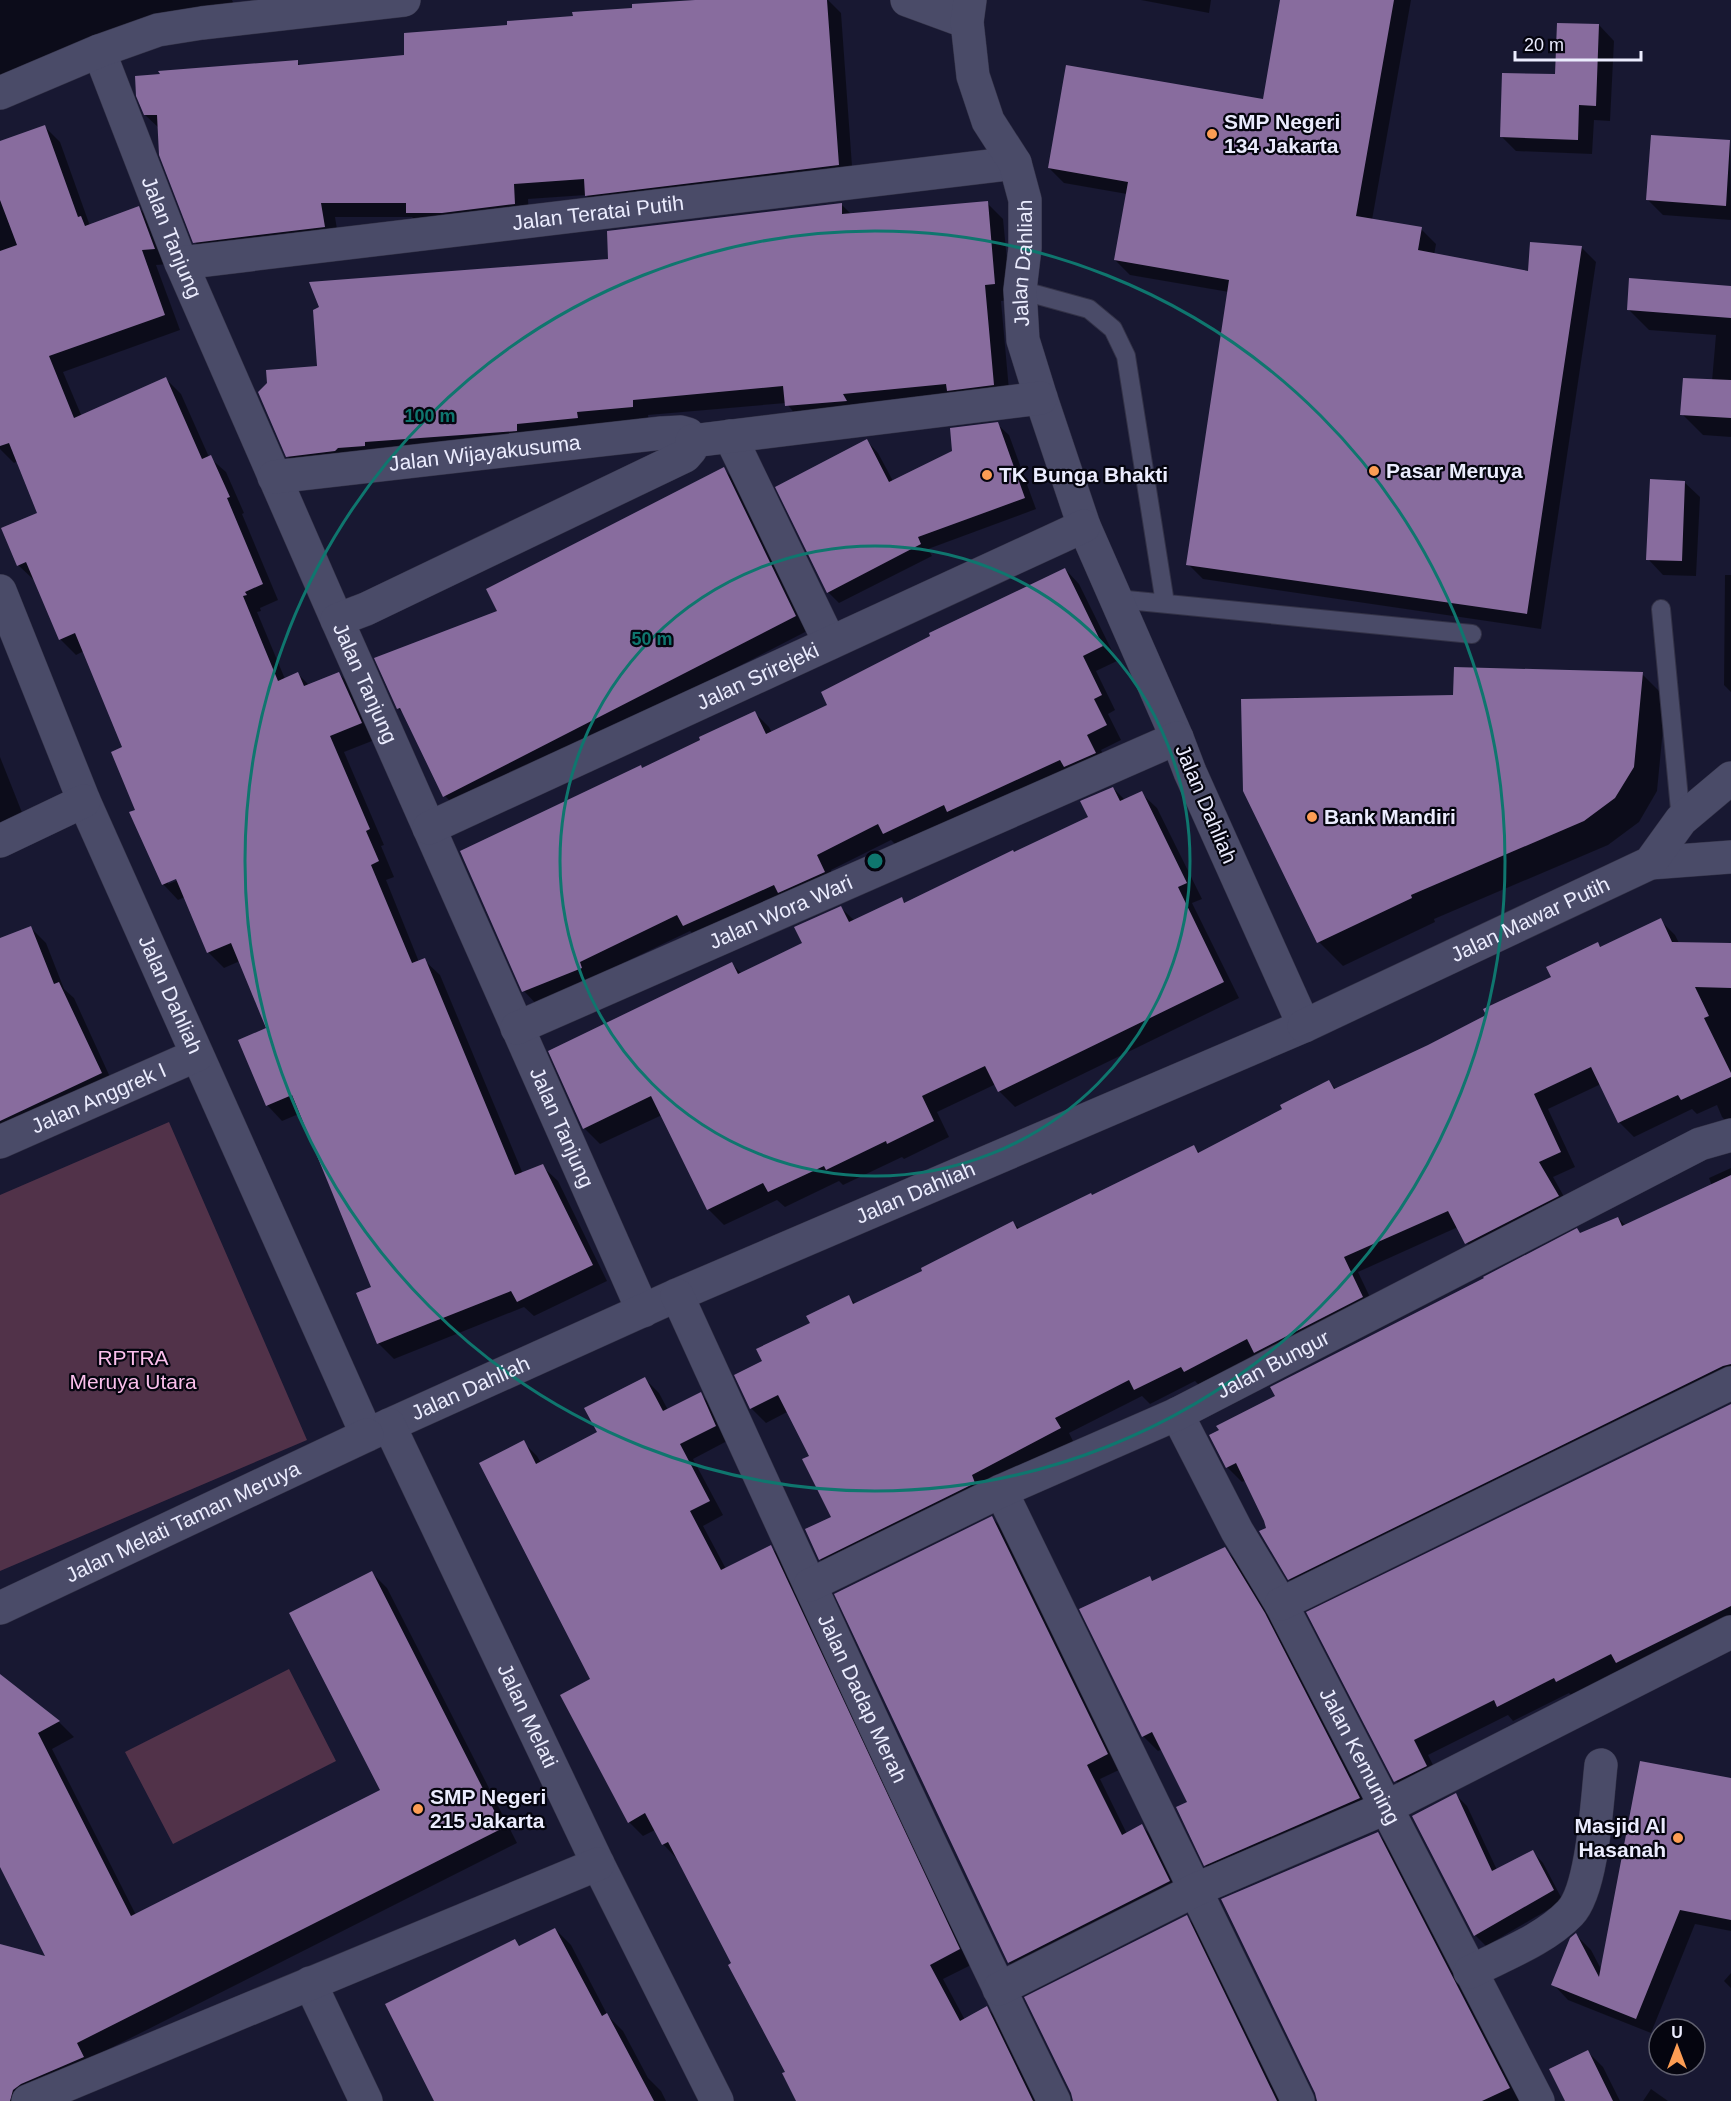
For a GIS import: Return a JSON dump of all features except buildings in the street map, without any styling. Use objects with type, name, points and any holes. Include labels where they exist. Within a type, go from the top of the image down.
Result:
[{"type":"street","points":[[0,93],[99,51],[158,30],[202,22],[404,0]]},
{"type":"street","points":[[907,0],[968,11]]},
{"type":"street","name":"Jalan Dahliah","points":[[0,591],[84,801],[197,1055],[378,1430],[677,1295],[1304,1026],[1190,772],[1084,526],[1041,398],[1023,340],[1020,290],[1025,248],[1025,200],[1015,163],[988,121],[973,76],[968,11]]},
{"type":"street","name":"Jalan Tanjung","points":[[99,51],[181,263],[643,1311]]},
{"type":"street","name":"Jalan Teratai Putih","points":[[181,263],[1015,163]]},
{"type":"street","name":"Jalan Wijayakusuma","points":[[274,477],[662,433],[681,432],[688,434],[692,441],[1041,398]]},
{"type":"street","points":[[730,436],[830,643]]},
{"type":"street","points":[[337,620],[366,609],[685,456],[691,449],[692,441]]},
{"type":"street","name":"Jalan Srirejeki","points":[[429,828],[1084,526]]},
{"type":"street","name":"Jalan Wora Wari","points":[[517,1028],[1177,738]]},
{"type":"street","name":"Jalan Mawar Putih","points":[[1304,1026],[1650,862],[1681,820],[1731,778]]},
{"type":"street","points":[[0,841],[84,801]]},
{"type":"street","points":[[1650,862],[1731,857]]},
{"type":"street","name":"Jalan Anggrek I","points":[[0,1142],[197,1055]]},
{"type":"street","name":"Jalan Bungur","points":[[810,1585],[1001,1491],[1177,1414],[1689,1149],[1731,1135]]},
{"type":"street","name":"Jalan Dadap Merah","points":[[677,1295],[810,1585],[999,1989],[1054,2101]]},
{"type":"street","points":[[1281,1604],[1731,1383]]},
{"type":"street","name":"Jalan Kemuning","points":[[1177,1414],[1237,1531],[1281,1604],[1538,2101]]},
{"type":"street","name":"Jalan Melati Taman Meruya","points":[[0,1608],[378,1430]]},
{"type":"street","name":"Jalan Melati","points":[[378,1430],[717,2101]]},
{"type":"street","points":[[1001,1491],[1298,2101]]},
{"type":"street","points":[[999,1989],[1195,1890],[1385,1808],[1731,1632]]},
{"type":"street","points":[[1470,1972],[1552,1928],[1571,1912],[1587,1874],[1601,1765]]},
{"type":"street","points":[[28,2101],[598,1864]]},
{"type":"street","points":[[310,1983],[366,2101]]},
{"type":"lane","points":[[1020,290],[1089,309],[1113,328],[1126,356],[1165,603]]},
{"type":"lane","points":[[1117,599],[1472,634]]},
{"type":"lane","points":[[1661,609],[1681,820]]},
{"type":"green space","name":"RPTRA Meruya Utara","points":[[169,1122],[307,1440],[0,1571],[0,1195]]},
{"type":"green space","points":[[289,1669],[336,1761],[173,1844],[125,1752]]},
{"type":"place","name":"SMP Negeri 134 Jakarta","points":[[1212,134]]},
{"type":"place","name":"Pasar Meruya","points":[[1374,471]]},
{"type":"place","name":"TK Bunga Bhakti","points":[[987,475]]},
{"type":"place","name":"Bank Mandiri","points":[[1312,817]]},
{"type":"place","name":"SMP Negeri 215 Jakarta","points":[[418,1809]]},
{"type":"place","name":"Masjid Al Hasanah","points":[[1678,1838]]}]
